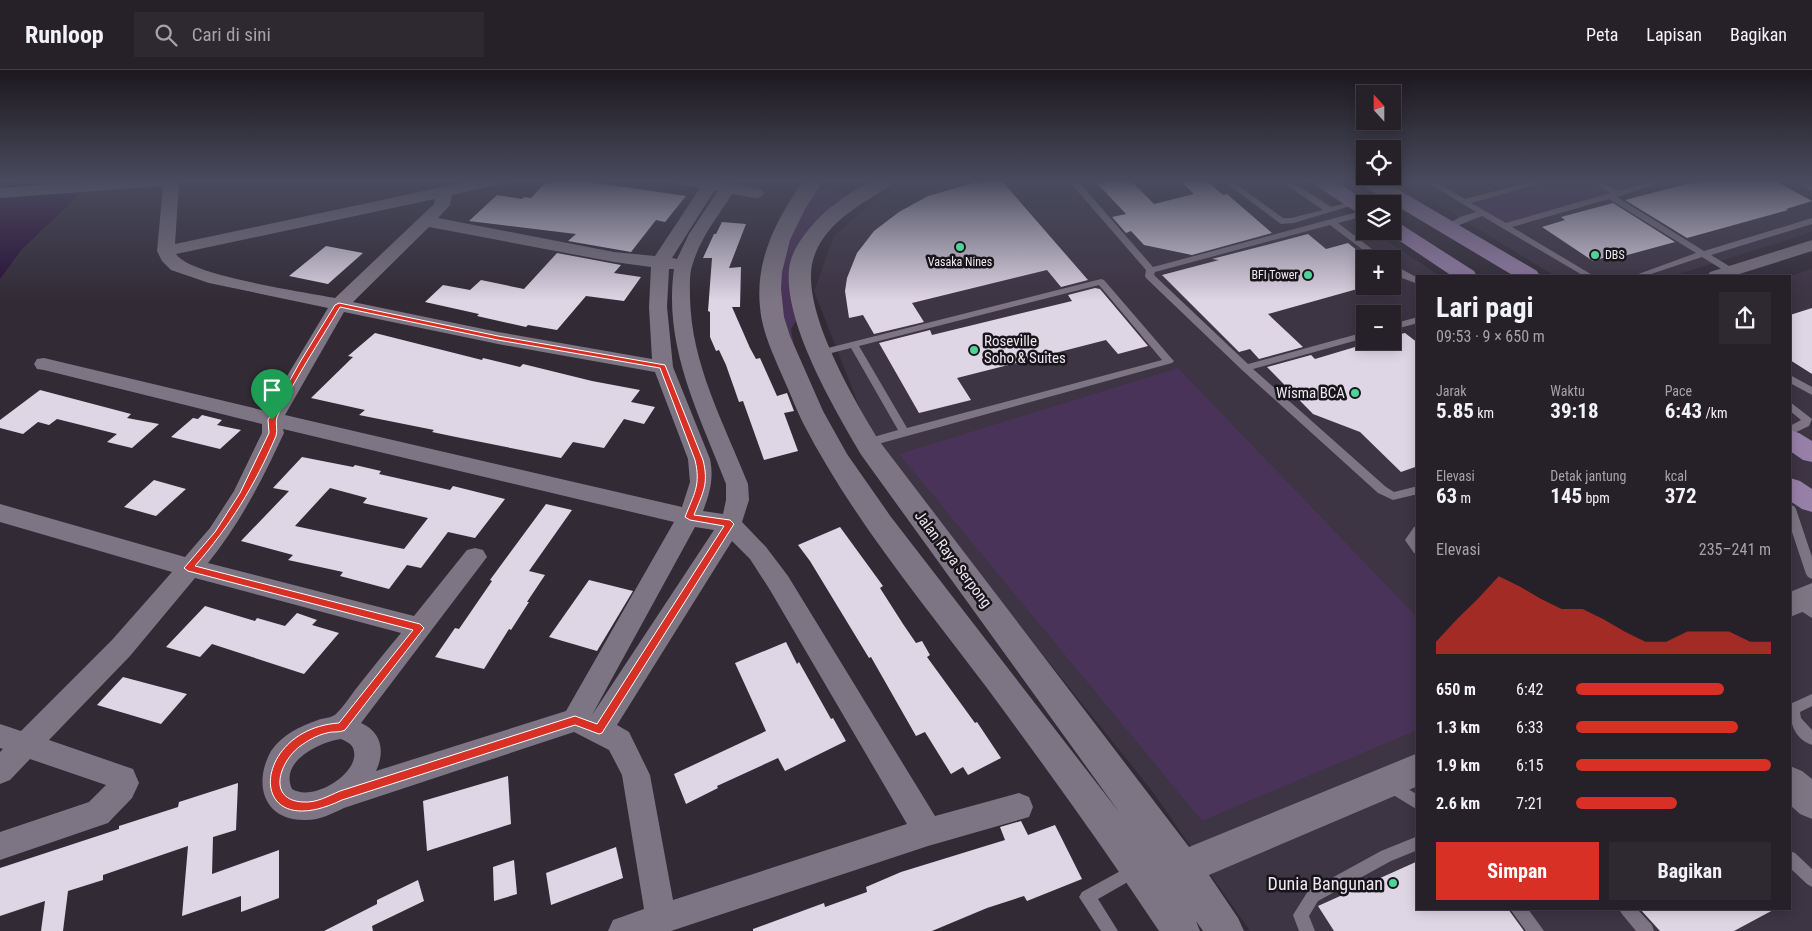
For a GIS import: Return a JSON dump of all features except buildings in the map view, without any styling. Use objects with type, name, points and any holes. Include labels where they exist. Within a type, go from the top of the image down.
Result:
[{"type":"main road","points":[[794,220],[780,236],[771,266],[771,310],[775,327],[788,361],[817,426],[852,484],[1030,720],[1181,931]]},
{"type":"main road","name":"Jalan Raya Serpong","points":[[828,220],[822,226],[804,253],[800,268],[801,299],[820,353],[846,406],[867,443],[1182,868],[1225,931]]},
{"type":"main road","points":[[1437,220],[1527,275]]},
{"type":"main road","points":[[1401,233],[1464,275]]},
{"type":"main road","points":[[788,361],[820,353]]},
{"type":"main road","points":[[1791,440],[1812,453]]},
{"type":"main road","points":[[1791,489],[1812,502]]},
{"type":"main road","points":[[951,616],[983,600]]},
{"type":"main road","points":[[1182,868],[1416,769]]},
{"type":"main road","points":[[1791,783],[1812,802]]},
{"type":"street","points":[[169,220],[166,251],[168,259],[176,266],[209,278],[498,338],[663,367]]},
{"type":"street","points":[[166,251],[311,220]]},
{"type":"street","points":[[587,725],[690,517],[703,475],[663,367],[658,307],[660,263],[693,220]]},
{"type":"street","points":[[340,796],[353,785],[363,772],[368,759],[368,747],[364,737],[354,730],[342,727],[326,728],[294,745],[282,758],[276,772],[274,786],[280,798],[290,805],[305,808],[322,804],[340,796],[587,725],[730,524],[740,498],[737,484],[691,372],[684,333],[681,300],[683,265],[704,220]]},
{"type":"street","points":[[0,771],[121,648],[218,534],[244,494],[273,433],[272,420],[303,362],[339,305],[427,221],[614,256],[683,265]]},
{"type":"street","points":[[1721,275],[1812,245]]},
{"type":"street","points":[[44,364],[272,420],[690,517],[730,524],[758,553],[779,583],[928,832]]},
{"type":"street","points":[[0,513],[188,568],[420,628]]},
{"type":"street","points":[[342,727],[475,557]]},
{"type":"street","points":[[587,725],[619,741],[630,758],[636,775],[661,919]]},
{"type":"street","points":[[0,736],[122,778],[125,783],[122,789],[98,813],[0,846]]},
{"type":"street","points":[[624,931],[928,832],[1019,807]]},
{"type":"lane","points":[[1107,220],[1150,270]]},
{"type":"lane","points":[[1280,220],[1294,220]]},
{"type":"lane","points":[[1150,270],[1335,220]]},
{"type":"lane","points":[[1449,227],[1461,220]]},
{"type":"lane","points":[[1495,220],[1588,275]]},
{"type":"lane","points":[[1505,226],[1525,220]]},
{"type":"lane","points":[[1652,220],[1703,254],[1721,275]]},
{"type":"lane","points":[[1640,275],[1812,221]]},
{"type":"lane","points":[[1331,222],[1369,250]]},
{"type":"lane","points":[[1150,270],[1149,276],[1246,368],[1382,490],[1392,496],[1416,490]]},
{"type":"lane","points":[[1401,273],[1416,280]]},
{"type":"lane","points":[[820,353],[1101,282],[1169,361],[867,443]]},
{"type":"lane","points":[[1401,325],[1416,321]]},
{"type":"lane","points":[[1246,368],[1356,337]]},
{"type":"lane","points":[[854,345],[904,432]]},
{"type":"lane","points":[[1791,379],[1812,392]]},
{"type":"lane","points":[[1791,407],[1807,420],[1791,430]]},
{"type":"lane","points":[[1791,512],[1812,574]]},
{"type":"lane","points":[[1416,532],[1411,540],[1416,547]]},
{"type":"lane","points":[[1812,700],[1793,709],[1796,724],[1812,739]]},
{"type":"lane","points":[[1386,782],[1416,802]]},
{"type":"lane","points":[[1307,931],[1301,915],[1313,896],[1386,856],[1416,844]]},
{"type":"lane","points":[[1791,859],[1812,879]]},
{"type":"lane","points":[[1110,931],[1087,897],[1138,869]]},
{"type":"lane","points":[[1519,910],[1536,931]]},
{"type":"lane","points":[[1629,910],[1646,931]]},
{"type":"shaded area","points":[[0,220],[52,220],[22,249],[0,279]]},
{"type":"shaded area","points":[[799,220],[824,220],[822,222],[797,319],[791,329],[795,353],[781,321],[781,257]]},
{"type":"shaded area","points":[[852,220],[1355,220],[1356,240],[1386,240],[1401,250],[1356,250],[1356,295],[1401,295],[1401,250],[1438,275],[1416,275],[1416,910],[1791,910],[1791,276],[1812,269],[1812,931],[1250,931],[1152,791],[873,442],[814,291],[834,236]]},
{"type":"shaded area","points":[[1464,220],[1812,220],[1812,232],[1676,275],[1553,275]]},
{"type":"shaded area","points":[[1495,220],[1525,220],[1505,226]]},
{"type":"shaded area","points":[[1178,368],[1416,616],[1416,730],[1202,821],[899,454]]},
{"type":"place","name":"Vasaka Nines","points":[[960,247]]},
{"type":"place","name":"DBS","points":[[1595,255]]},
{"type":"place","name":"BFI Tower","points":[[1308,275]]},
{"type":"place","name":"Roseville Soho & Suites","points":[[974,350]]},
{"type":"place","name":"Wisma BCA","points":[[1355,393]]},
{"type":"place","name":"Dunia Bangunan","points":[[1393,883]]},
{"type":"route","points":[[339,305],[498,338],[663,367],[703,475],[690,517],[730,524],[599,730],[575,720],[340,796],[322,804],[305,808],[290,805],[280,798],[274,786],[276,772],[282,758],[294,745],[310,735],[326,728],[342,727],[420,628],[188,568],[218,534],[244,494],[273,433],[274,426],[272,420],[303,362],[339,305]]}]
